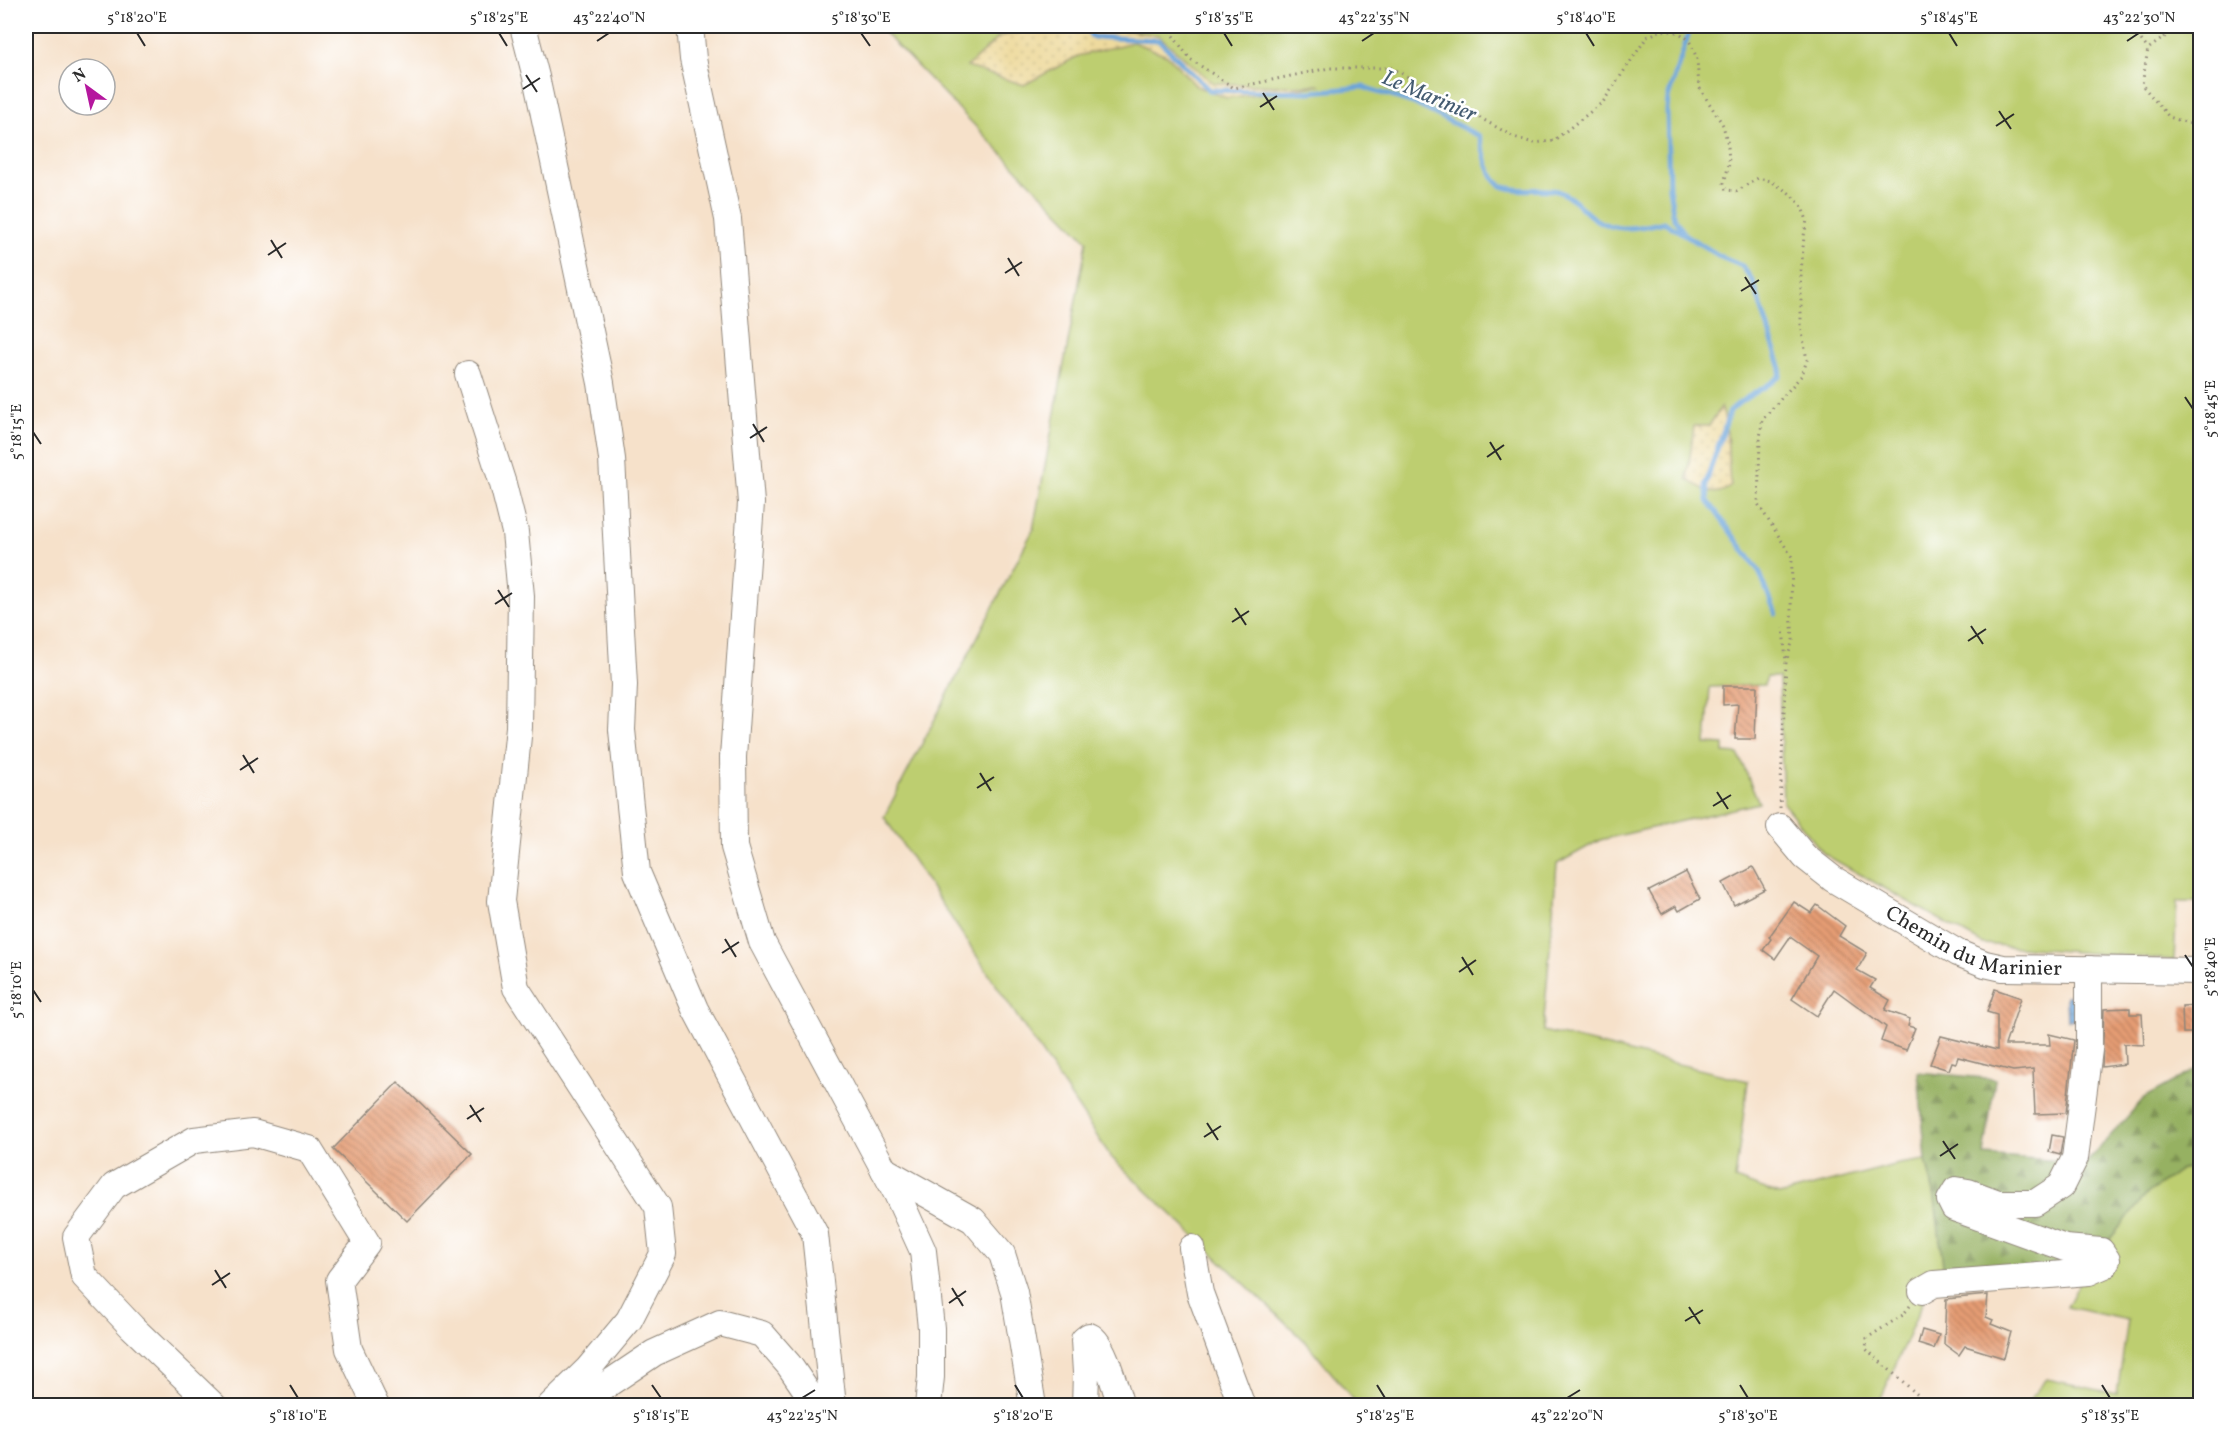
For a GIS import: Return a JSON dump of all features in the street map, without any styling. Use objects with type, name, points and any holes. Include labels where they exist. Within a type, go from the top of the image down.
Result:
[{"type":"street","points":[[523,26],[536,76],[601,383],[612,459],[624,685],[622,730],[637,872],[695,1009],[815,1234],[833,1406]]},
{"type":"street","points":[[690,26],[693,59],[728,219],[752,503],[733,757],[734,847],[762,942],[885,1170],[923,1251],[931,1328],[931,1377],[928,1406]]},
{"type":"street","points":[[468,374],[503,484],[515,532],[521,596],[519,727],[501,901],[516,988],[658,1207],[663,1254],[629,1320],[588,1369],[550,1406]]},
{"type":"street","name":"Chemin du Marinier","points":[[1780,827],[1805,857],[1833,879],[1958,952],[1985,963],[2003,968],[2200,971]]},
{"type":"street","points":[[1922,1291],[1934,1284],[2089,1272],[2105,1265],[2107,1260],[2101,1251],[2065,1248],[1954,1208],[1950,1200],[1956,1190],[1998,1203],[2034,1203],[2061,1186],[2075,1158],[2088,1050],[2089,969]]},
{"type":"street","points":[[214,1406],[132,1327],[84,1276],[76,1237],[114,1186],[194,1140],[253,1133],[309,1149],[367,1243],[339,1280],[349,1349],[376,1406]]},
{"type":"street","points":[[885,1170],[973,1220],[1002,1254],[1014,1292],[1033,1406]]},
{"type":"street","points":[[1192,1248],[1200,1293],[1242,1406]]},
{"type":"street","points":[[575,1406],[654,1353],[720,1323],[762,1334],[789,1365],[817,1406]]},
{"type":"street","points":[[1085,1406],[1086,1373],[1083,1340],[1089,1336],[1095,1338],[1101,1348],[1121,1406]]},
{"type":"path","points":[[1166,26],[1190,59],[1234,88],[1329,68],[1392,68],[1514,136],[1533,143],[1553,141],[1603,102],[1647,37],[1662,30],[1678,32],[1688,39],[1697,59],[1699,87],[1723,125],[1728,145],[1729,164],[1724,183],[1726,190],[1737,191],[1758,177],[1771,181],[1789,193],[1801,205],[1807,220],[1801,273],[1801,327],[1807,360],[1802,375],[1762,420],[1760,440],[1758,504],[1792,557],[1793,640],[1786,662]]},
{"type":"path","points":[[2130,26],[2148,49]]},
{"type":"path","points":[[2180,26],[2148,49],[2142,86],[2169,117],[2200,127]]},
{"type":"path","points":[[1780,827],[1786,662],[1783,628]]},
{"type":"path","points":[[1922,1291],[1903,1315],[1867,1338],[1866,1349],[1920,1397],[1926,1406]]},
{"type":"green space","points":[[878,26],[2200,26],[2200,902],[2177,902],[2174,960],[1983,944],[1824,854],[1783,803],[1779,677],[1767,677],[1764,685],[1710,687],[1706,744],[1724,745],[1724,753],[1738,754],[1759,803],[1600,840],[1557,864],[1543,1031],[1748,1081],[1735,1179],[1779,1195],[1899,1164],[1926,1160],[1935,1198],[1945,1281],[1924,1299],[1878,1405],[1358,1405],[1306,1342],[1111,1157],[884,817],[1033,530],[1087,241]]},
{"type":"green space","points":[[2200,1067],[2200,1166],[2181,1169],[2148,1193],[2089,1264],[1945,1281],[1935,1198],[1926,1160],[1918,1072],[1995,1079],[1984,1155],[2086,1163],[2145,1097]]},
{"type":"green space","points":[[2200,1166],[2200,1405],[2023,1406],[2047,1379],[2117,1394],[2128,1320],[2067,1307],[2089,1264],[2148,1193],[2181,1169]]},
{"type":"sand","points":[[1051,26],[1110,28],[1158,35],[1213,83],[1277,86],[1321,85],[1227,98],[1196,86],[1167,55],[1133,42],[1078,56],[1024,85],[967,67],[1000,36]]},
{"type":"sand","points":[[1721,407],[1726,427],[1731,486],[1714,492],[1703,489],[1687,479],[1694,426],[1709,426]]},
{"type":"water","points":[[2075,995],[2076,1019],[2067,1020],[2066,996]]},
{"type":"building","points":[[1723,686],[1757,686],[1755,739],[1735,739],[1738,704],[1723,705]]},
{"type":"building","points":[[1753,867],[1765,889],[1734,905],[1723,883]]},
{"type":"building","points":[[1686,872],[1700,899],[1679,911],[1676,906],[1662,914],[1649,891]]},
{"type":"building","points":[[1794,902],[1811,913],[1817,905],[1845,926],[1839,936],[1867,953],[1857,970],[1875,980],[1870,988],[1890,1000],[1885,1010],[1910,1019],[1908,1026],[1915,1028],[1906,1050],[1881,1041],[1886,1027],[1834,989],[1817,1016],[1792,999],[1817,956],[1790,937],[1775,959],[1763,950],[1771,939],[1769,937]]},
{"type":"building","points":[[1995,989],[2021,998],[2005,1045],[2050,1045],[2049,1034],[2074,1040],[2066,1113],[2035,1114],[2033,1069],[2013,1071],[1958,1057],[1956,1063],[1952,1062],[1949,1070],[1930,1064],[1941,1036],[1997,1050],[1997,1015],[1987,1012]]},
{"type":"building","points":[[2200,1005],[2200,1033],[2183,1033],[2182,1006]]},
{"type":"building","points":[[2130,1008],[2130,1014],[2142,1014],[2144,1045],[2124,1044],[2125,1064],[2102,1067],[2104,1009]]},
{"type":"building","points":[[398,1082],[472,1154],[407,1221],[333,1149]]},
{"type":"building","points":[[2052,1135],[2063,1137],[2060,1155],[2049,1152]]},
{"type":"building","points":[[1988,1295],[1986,1317],[1993,1320],[1991,1324],[2011,1332],[2004,1358],[1965,1346],[1959,1355],[1944,1344],[1946,1299]]},
{"type":"building","points":[[1922,1330],[1939,1335],[1934,1349],[1918,1344]]},
{"type":"waterway","name":"Le Marinier","points":[[1085,26],[1092,37],[1159,40],[1209,90],[1310,92],[1363,87],[1413,103],[1479,136],[1490,171],[1502,186],[1561,192],[1592,217],[1611,226],[1631,228],[1664,222],[1723,258],[1742,266],[1753,281],[1781,369],[1780,376],[1741,401],[1730,411],[1706,485],[1708,501],[1759,571],[1776,614]]},
{"type":"waterway","points":[[1684,233],[1674,218],[1669,188],[1667,110],[1668,98],[1691,26]]}]
